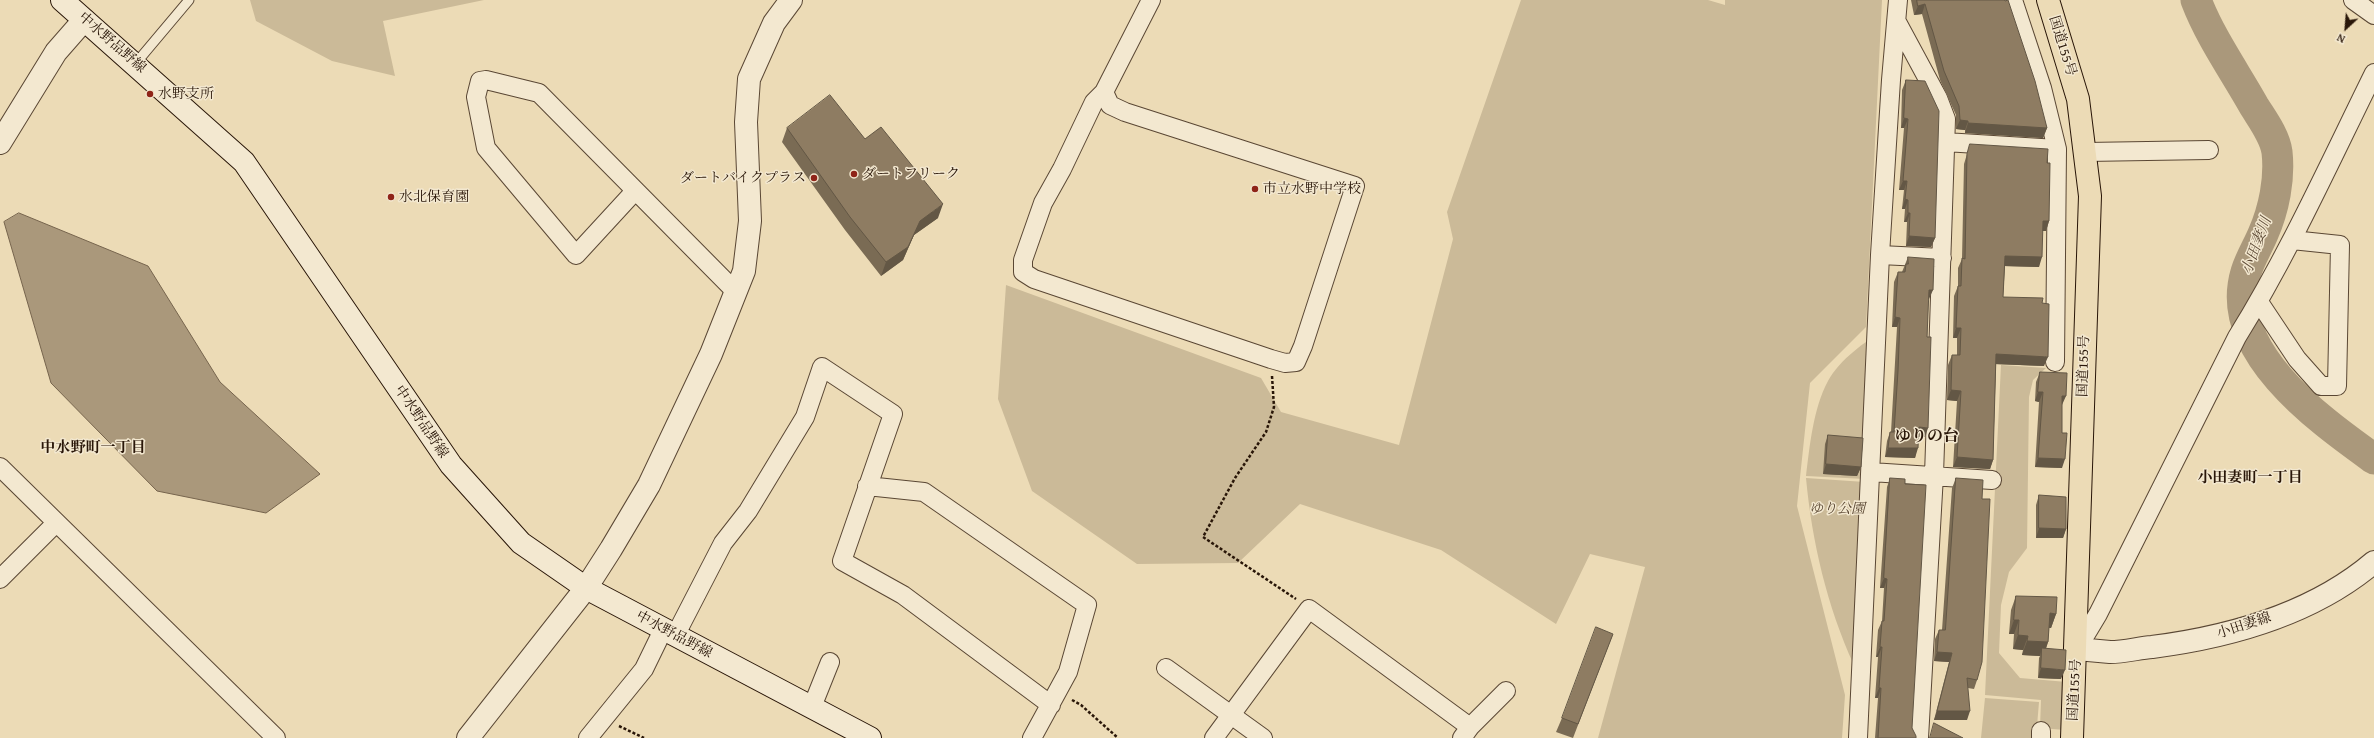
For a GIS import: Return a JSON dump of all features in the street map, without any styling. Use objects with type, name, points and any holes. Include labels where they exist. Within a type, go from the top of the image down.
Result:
[{"type":"highway","name":"国道155号","points":[[2048,0],[2078,99],[2086,152],[2090,196],[2077,649],[2072,738]]},
{"type":"street","name":"中水野品野線","points":[[62,0],[136,63],[244,162],[451,465],[521,543],[586,588],[870,738]]},
{"type":"street","points":[[468,738],[586,588],[649,485],[711,354],[744,271],[750,221],[746,122],[749,79],[774,23],[791,0]]},
{"type":"street","points":[[1104,92],[1110,105],[1125,112],[1355,186],[1303,346],[1296,362],[1285,363],[1271,359],[1041,281],[1023,272],[1023,260],[1043,203],[1062,170],[1094,102],[1104,92],[1151,0]]},
{"type":"street","points":[[1858,738],[1880,255],[1891,80],[1898,0]]},
{"type":"street","points":[[2013,0],[2042,88],[2057,149],[2055,362]]},
{"type":"street","points":[[2353,0],[2374,15]]},
{"type":"street","points":[[0,143],[56,52],[84,20]]},
{"type":"street","points":[[1897,22],[1946,119],[1934,475],[1919,738]]},
{"type":"street","points":[[2077,649],[2098,614],[2236,337],[2257,305],[2292,240],[2374,73]]},
{"type":"street","points":[[634,192],[576,255],[486,148],[476,97],[480,81],[486,80],[539,93],[736,292]]},
{"type":"street","points":[[1945,142],[2057,149]]},
{"type":"street","points":[[2086,152],[2209,150]]},
{"type":"street","points":[[2257,305],[2297,359],[2321,386],[2337,386],[2340,245],[2292,240]]},
{"type":"street","points":[[1880,255],[1942,258]]},
{"type":"street","points":[[588,738],[644,669],[669,633],[723,543],[748,511],[805,417],[822,367],[893,414],[842,561],[903,595],[1054,699]]},
{"type":"street","points":[[0,467],[266,734]]},
{"type":"street","points":[[1871,472],[1992,480]]},
{"type":"street","points":[[867,486],[924,492],[1087,605],[1068,672],[1032,738]]},
{"type":"street","points":[[0,578],[56,523]]},
{"type":"street","name":"小田妻線","points":[[2077,649],[2111,652],[2168,645],[2241,630],[2307,604],[2361,573],[2374,562]]},
{"type":"street","points":[[1214,738],[1230,714],[1310,608],[1466,732],[1506,691]]},
{"type":"street","points":[[812,707],[830,662]]},
{"type":"street","points":[[1166,668],[1263,738]]},
{"type":"lane","points":[[136,63],[188,0]]},
{"type":"path","points":[[1271,359],[1274,407],[1266,432],[1235,478],[1203,537],[1310,608]]},
{"type":"path","points":[[1054,699],[1081,705],[1118,738]]},
{"type":"path","points":[[604,718],[644,738]]},
{"type":"green space","points":[[250,0],[484,0],[383,21],[395,76],[332,61],[256,21]]},
{"type":"green space","points":[[1521,0],[1708,0],[1725,5],[1725,0],[1882,0],[1866,327],[1810,383],[1797,506],[1845,695],[1842,738],[1598,738],[1645,567],[1590,554],[1556,624],[1441,550],[1300,504],[1238,563],[1137,564],[1032,491],[998,399],[1006,285],[1261,378],[1281,412],[1399,445],[1453,239],[1447,212]]},
{"type":"green space","points":[[1885,329],[1865,479],[1806,476],[1816,415],[1828,381],[1846,358],[1861,345]]},
{"type":"green space","points":[[2001,365],[2046,368],[2033,380],[2029,397],[2027,548],[2009,572],[2001,605],[1999,653],[2020,678],[2067,682],[2065,730],[2040,728],[2041,700],[1985,695]]},
{"type":"green space","name":"ゆり公園","points":[[1806,478],[1865,482],[1854,665],[1836,620],[1822,573],[1812,526]]},
{"type":"green space","points":[[1985,698],[2039,702],[2036,738],[1981,738]]},
{"type":"shaded area","points":[[19,213],[148,266],[220,382],[320,474],[266,513],[157,491],[51,383],[4,222]]},
{"type":"building","points":[[1917,0],[2008,0],[2035,81],[2047,128],[1968,123],[1968,121],[1960,120],[1959,106],[1944,71],[1925,4],[1918,6]]},
{"type":"building","points":[[1906,80],[1925,81],[1939,111],[1935,238],[1909,236],[1910,213],[1908,213],[1908,200],[1905,199],[1907,181],[1903,181],[1908,119],[1904,118]]},
{"type":"building","name":"ダートフリーク","points":[[830,95],[865,139],[881,127],[943,204],[920,221],[908,247],[886,262],[850,217],[787,128]]},
{"type":"building","points":[[1970,144],[2048,149],[2047,163],[2050,163],[2049,221],[2043,221],[2042,257],[2005,256],[2003,297],[2043,298],[2042,303],[2049,304],[2048,357],[1996,354],[1993,460],[1957,457],[1961,391],[1951,390],[1952,355],[1960,355],[1961,328],[1956,328],[1958,286],[1961,286],[1962,258],[1965,259],[1967,154]]},
{"type":"building","points":[[1908,257],[1934,259],[1933,290],[1929,290],[1927,337],[1931,337],[1928,428],[1919,427],[1918,448],[1888,448],[1890,432],[1894,432],[1898,371],[1900,318],[1895,317],[1898,272],[1905,272],[1906,264],[1908,264]]},
{"type":"building","points":[[2040,372],[2067,373],[2066,396],[2062,396],[2062,433],[2067,433],[2065,459],[2038,458],[2043,392],[2038,392]]},
{"type":"building","points":[[1828,435],[1863,438],[1861,467],[1826,464]]},
{"type":"building","points":[[1890,478],[1905,479],[1905,484],[1926,485],[1912,728],[1916,738],[1878,738],[1882,647],[1880,647],[1882,621],[1884,621],[1887,579],[1884,578]]},
{"type":"building","points":[[1956,478],[1983,480],[1982,499],[1990,499],[1982,662],[1977,680],[1967,678],[1970,711],[1937,711],[1952,653],[1937,652],[1939,630],[1945,630]]},
{"type":"building","points":[[2039,495],[2066,497],[2066,529],[2039,528]]},
{"type":"building","points":[[2016,596],[2057,597],[2056,614],[2050,613],[2048,642],[2027,641],[2028,636],[2018,635],[2019,620],[2014,620]]},
{"type":"building","points":[[1596,627],[1613,634],[1578,724],[1562,718]]},
{"type":"building","points":[[2042,648],[2066,650],[2065,670],[2041,668]]},
{"type":"building","points":[[1934,723],[1963,738],[1930,738]]},
{"type":"waterway","name":"小田妻川","points":[[2196,0],[2215,41],[2268,128],[2274,140],[2277,152],[2278,173],[2273,204],[2267,224],[2246,272],[2242,301],[2248,329],[2262,356],[2303,404],[2374,459]]},
{"type":"place","name":"水野支所","points":[[150,94]]},
{"type":"place","name":"ダートフリーク","points":[[854,174]]},
{"type":"place","name":"ダートバイクプラス","points":[[814,178]]},
{"type":"place","name":"市立水野中学校","points":[[1255,189]]},
{"type":"place","name":"水北保育園","points":[[391,197]]},
{"type":"district","name":"ゆりの台","points":[[1927,437]]},
{"type":"district","name":"中水野町一丁目","points":[[93,448]]},
{"type":"district","name":"小田妻町一丁目","points":[[2250,478]]}]
